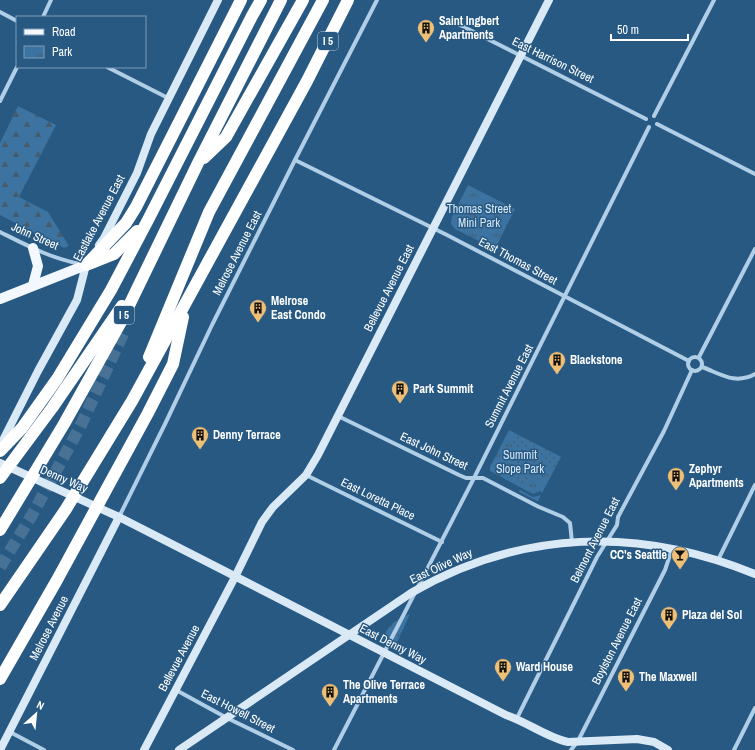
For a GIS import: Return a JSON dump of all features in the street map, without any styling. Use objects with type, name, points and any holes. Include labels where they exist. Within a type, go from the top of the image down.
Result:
[{"type":"highway","points":[[86,265],[130,217],[241,0]]},
{"type":"highway","points":[[0,451],[22,428],[57,379],[111,290],[261,0]]},
{"type":"highway","name":"I 5","points":[[2,526],[42,462],[95,371],[122,320],[198,163],[281,0]]},
{"type":"highway","points":[[124,332],[168,236],[286,0]]},
{"type":"highway","points":[[198,163],[226,137],[303,0]]},
{"type":"highway","points":[[132,401],[171,302],[209,212],[323,0]]},
{"type":"highway","name":"I 5","points":[[0,605],[66,509],[132,401],[307,82],[348,0]]},
{"type":"highway","points":[[86,265],[114,254],[126,244],[149,218]]},
{"type":"highway","points":[[0,478],[56,402],[168,236]]},
{"type":"highway","points":[[0,679],[62,571],[170,371],[173,364],[185,306]]},
{"type":"main road","name":"Eastlake Avenue East","points":[[0,446],[38,371],[77,300],[86,265],[104,238],[137,173],[151,134],[218,0]]},
{"type":"main road","name":"Bellevue Avenue East","points":[[235,577],[264,519],[281,499],[306,474],[338,416],[549,0]]},
{"type":"main road","points":[[33,248],[38,266],[33,285]]},
{"type":"main road","points":[[0,299],[86,265]]},
{"type":"main road","name":"Denny Way","points":[[0,463],[119,517]]},
{"type":"main road","name":"East Denny Way","points":[[119,517],[506,715],[517,718],[560,740],[568,742],[637,739],[654,742],[668,750]]},
{"type":"main road","name":"Melrose Avenue","points":[[0,750],[119,517]]},
{"type":"main road","name":"East Olive Way","points":[[179,750],[418,589],[437,579],[486,559],[537,546],[572,542],[607,541],[643,543],[718,560],[755,574]]},
{"type":"main road","name":"Bellevue Avenue","points":[[144,750],[235,577]]},
{"type":"street","points":[[43,16],[51,0]]},
{"type":"street","name":"Melrose Avenue East","points":[[119,517],[212,325],[377,0]]},
{"type":"street","points":[[654,116],[714,0]]},
{"type":"street","points":[[0,12],[16,20]]},
{"type":"street","name":"East Harrison Street","points":[[450,20],[646,119]]},
{"type":"street","points":[[0,101],[16,68]]},
{"type":"street","points":[[109,68],[168,98]]},
{"type":"street","points":[[654,116],[649,116],[646,119],[646,123],[649,126],[654,127],[657,124]]},
{"type":"street","points":[[654,116],[657,119],[657,124]]},
{"type":"street","points":[[657,124],[755,174]]},
{"type":"street","name":"Summit Avenue East","points":[[334,750],[442,542],[649,126]]},
{"type":"street","name":"East Thomas Street","points":[[295,160],[433,228],[688,361]]},
{"type":"street","name":"John Street","points":[[0,232],[33,248],[86,265]]},
{"type":"street","points":[[699,358],[755,248]]},
{"type":"street","points":[[693,357],[699,358],[702,362],[702,367],[698,371],[692,370],[688,366],[688,361],[693,357]]},
{"type":"street","points":[[702,367],[733,379],[748,378],[755,374]]},
{"type":"street","name":"Belmont Avenue East","points":[[517,718],[597,557],[617,525],[618,517],[664,431],[692,370]]},
{"type":"street","name":"East John Street","points":[[338,416],[459,476],[483,478],[565,519],[570,524],[572,542]]},
{"type":"street","name":"East Loretta Place","points":[[306,474],[442,542]]},
{"type":"street","points":[[718,560],[755,485]]},
{"type":"street","name":"Boylston Avenue East","points":[[571,750],[578,741],[665,570],[672,549]]},
{"type":"street","name":"East Howell Street","points":[[175,690],[227,718],[293,750]]},
{"type":"street","points":[[734,750],[755,708]]},
{"type":"street","points":[[10,732],[44,750]]},
{"type":"green space","points":[[18,106],[56,125],[19,197],[48,212],[69,246],[64,248],[0,215],[0,143]]},
{"type":"green space","name":"Thomas Street Mini Park","points":[[468,185],[515,209],[495,249],[455,229],[451,224],[452,217]]},
{"type":"green space","name":"Summit Slope Park","points":[[509,430],[561,457],[542,493],[540,491],[533,494],[490,471],[490,467]]},
{"type":"green space","points":[[515,434],[561,457],[555,467],[551,466],[550,470],[538,462],[534,478],[531,478],[525,486],[512,477],[518,448],[513,444]]},
{"type":"green space","points":[[520,490],[533,497],[541,495],[537,501],[519,492]]},
{"type":"green space","points":[[410,614],[395,647],[395,651],[381,641],[392,624]]},
{"type":"tunnel","points":[[0,567],[32,515],[80,427],[124,332]]},
{"type":"place","name":"Saint Ingbert Apartments","points":[[426,43]]},
{"type":"place","name":"Melrose East Condo","points":[[258,323]]},
{"type":"place","name":"Blackstone","points":[[557,375]]},
{"type":"place","name":"Park Summit","points":[[400,404]]},
{"type":"place","name":"Denny Terrace","points":[[200,450]]},
{"type":"place","name":"Zephyr Apartments","points":[[676,491]]},
{"type":"place","name":"CC's Seattle","points":[[680,570]]},
{"type":"place","name":"Plaza del Sol","points":[[669,630]]},
{"type":"place","name":"Ward House","points":[[503,682]]},
{"type":"place","name":"The Maxwell","points":[[626,692]]},
{"type":"place","name":"The Olive Terrace Apartments","points":[[330,707]]}]
